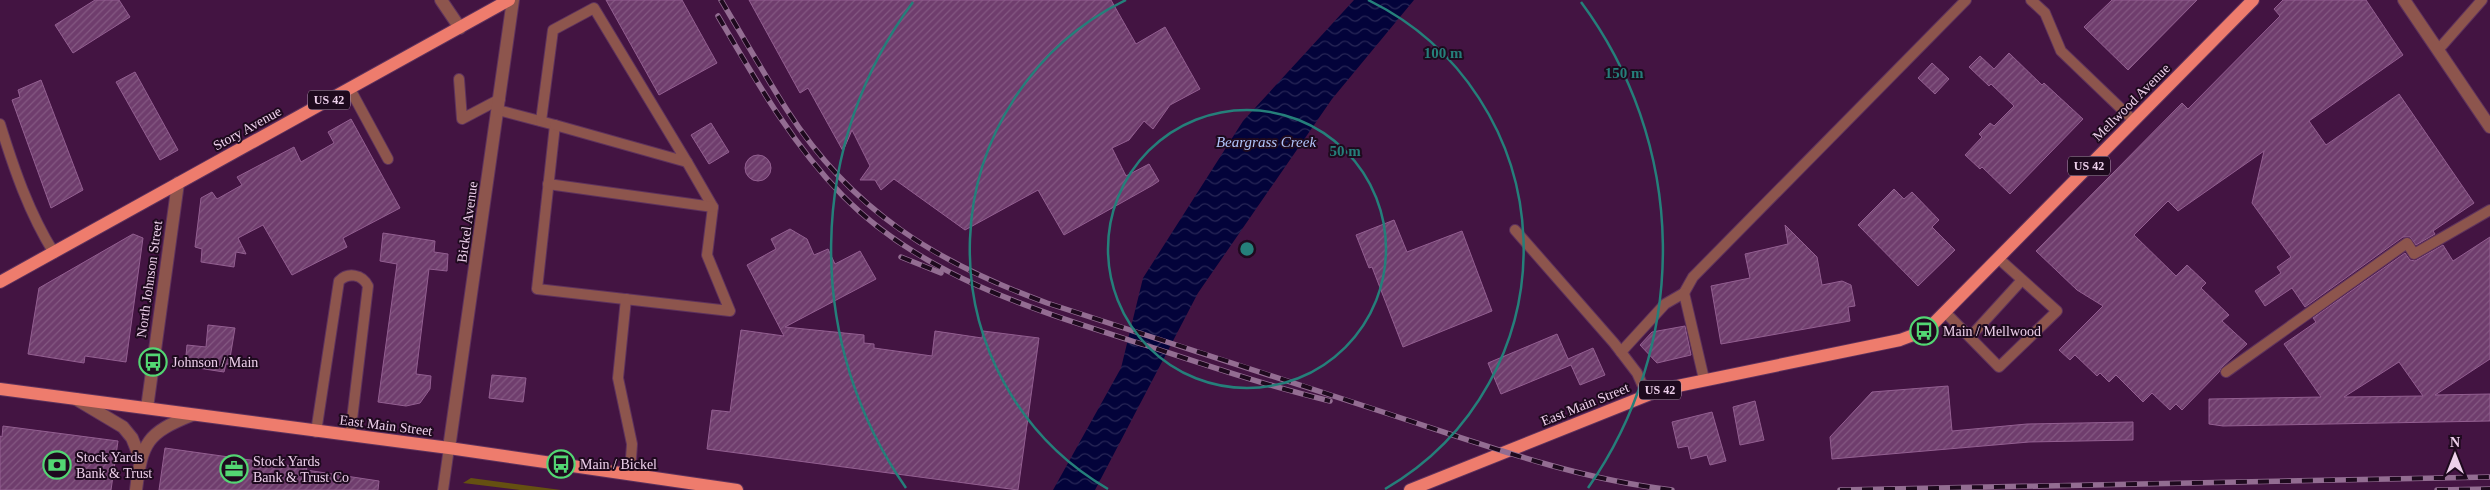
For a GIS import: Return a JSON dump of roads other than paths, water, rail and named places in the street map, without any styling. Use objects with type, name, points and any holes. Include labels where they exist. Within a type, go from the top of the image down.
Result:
[{"type":"main road","name":"Story Avenue","points":[[0,282],[509,0]]},
{"type":"main road","name":"Mellwood Avenue","points":[[1924,331],[1945,312],[2252,0]]},
{"type":"main road","name":"East Main Street","points":[[1410,490],[1663,389],[1900,340],[1924,331]]},
{"type":"main road","name":"East Main Street","points":[[0,389],[449,448],[737,490]]},
{"type":"street","points":[[441,0],[460,28]]},
{"type":"street","name":"Bickel Avenue","points":[[449,448],[513,0]]},
{"type":"street","points":[[2404,0],[2490,127]]},
{"type":"street","name":"North Johnson Street","points":[[147,408],[178,184]]},
{"type":"street","points":[[76,398],[124,427],[132,438],[140,458]]},
{"type":"street","points":[[136,490],[140,458],[157,432],[165,426],[192,415]]},
{"type":"lane","points":[[1704,379],[1684,293],[1693,277],[1966,0]]},
{"type":"lane","points":[[2031,0],[2045,13],[2061,51],[2134,121]]},
{"type":"lane","points":[[2438,50],[2482,0]]},
{"type":"lane","points":[[541,121],[553,30],[594,8],[713,207],[706,255],[730,312],[537,289],[555,125]]},
{"type":"lane","points":[[459,79],[462,119],[499,104],[541,121],[687,162]]},
{"type":"lane","points":[[350,89],[388,159]]},
{"type":"lane","points":[[0,124],[15,172],[41,232],[54,253]]},
{"type":"lane","points":[[548,184],[713,207]]},
{"type":"lane","points":[[2226,372],[2407,243],[2414,254],[2490,210]]},
{"type":"lane","points":[[1515,230],[1621,352],[1637,373],[1647,395]]},
{"type":"lane","points":[[1945,312],[1999,366],[2057,311],[1998,258]]},
{"type":"lane","points":[[316,432],[339,281],[343,277],[355,275],[365,280],[368,286],[350,436]]},
{"type":"lane","points":[[1970,337],[2022,280]]},
{"type":"lane","points":[[1621,352],[1665,304],[1678,294],[1684,293]]},
{"type":"lane","points":[[626,300],[618,378],[632,444],[630,474]]},
{"type":"lane","points":[[444,490],[449,448]]},
{"type":"water","name":"Beargrass Creek","points":[[1354,0],[1414,0],[1332,99],[1198,293],[1095,490],[1053,490],[1121,368],[1143,278],[1243,121]]},
{"type":"railway","points":[[721,0],[787,110],[812,146],[840,177],[869,205],[900,229],[934,251],[969,270],[1047,303],[1530,460],[1601,478],[1672,490]]},
{"type":"railway","points":[[718,16],[775,110],[824,176],[875,225],[909,249],[946,270],[1024,305],[1237,375],[1330,401]]},
{"type":"railway","points":[[901,257],[941,273]]},
{"type":"railway","points":[[1840,490],[2490,477]]},
{"type":"railway","points":[[2437,490],[2490,489]]},
{"type":"place","name":"Main / Mellwood","points":[[1924,331]]},
{"type":"place","name":"Johnson / Main","points":[[153,362]]},
{"type":"place","name":"Main / Bickel","points":[[561,464]]},
{"type":"place","name":"Stock Yards Bank & Trust","points":[[57,465]]},
{"type":"place","name":"Stock Yards Bank & Trust Co","points":[[234,469]]}]
